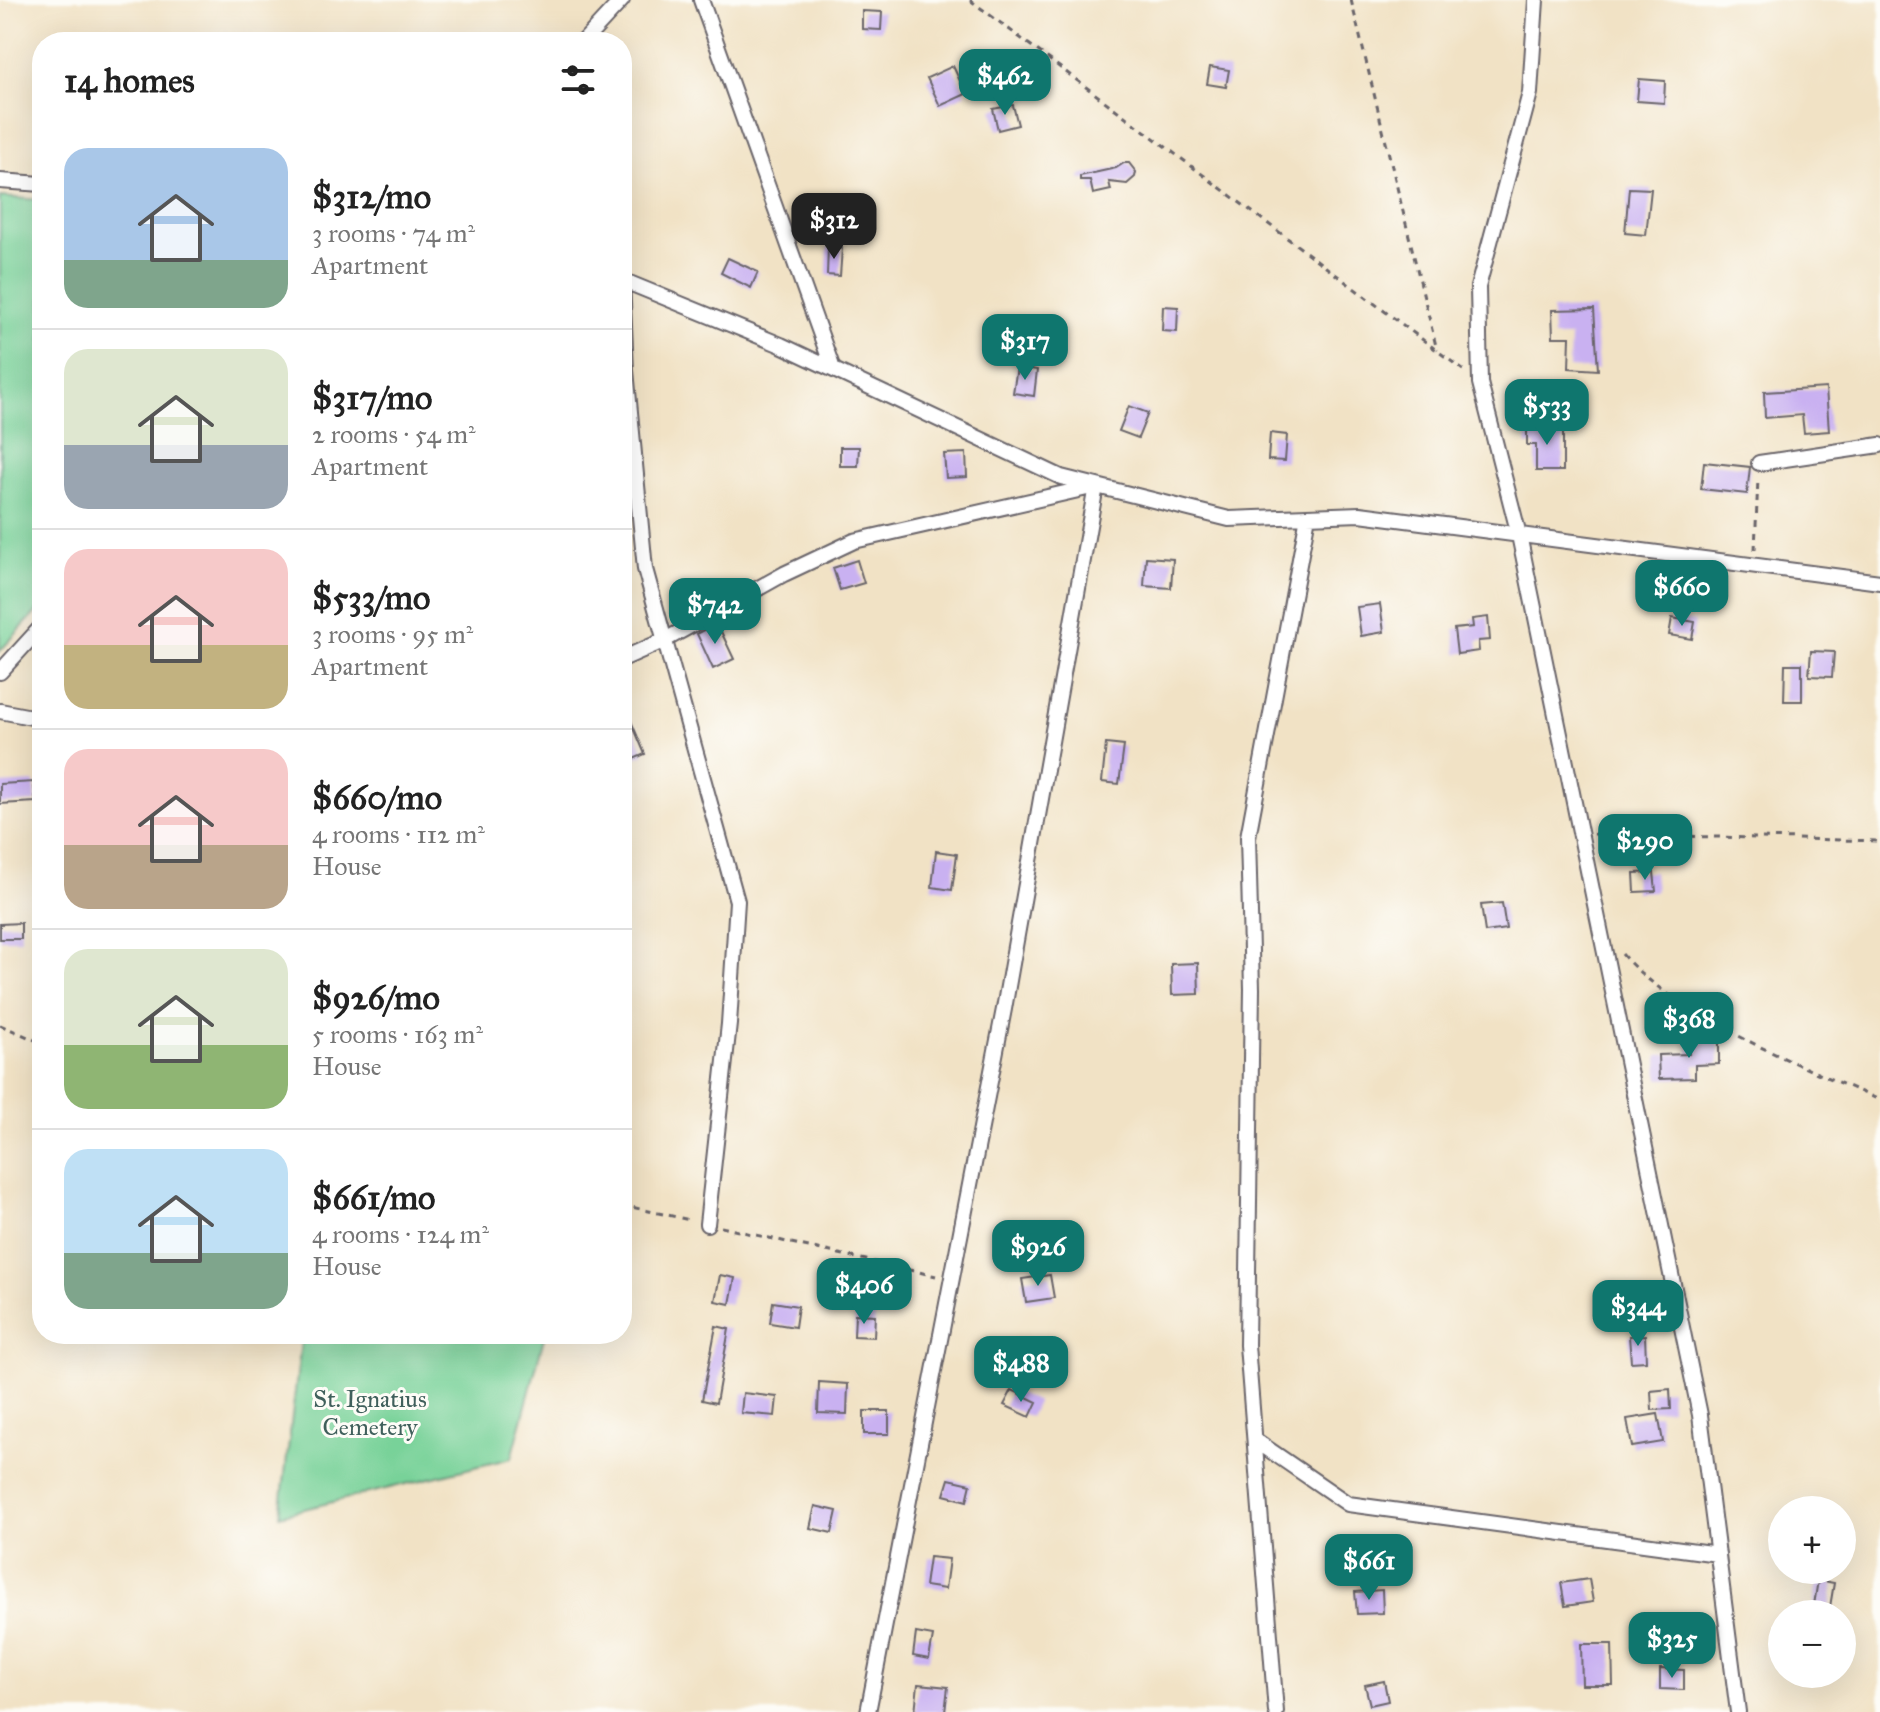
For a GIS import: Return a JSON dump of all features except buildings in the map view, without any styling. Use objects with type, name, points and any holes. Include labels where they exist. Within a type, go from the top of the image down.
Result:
[{"type":"street","points":[[592,32],[622,0]]},
{"type":"street","points":[[701,0],[833,369]]},
{"type":"street","points":[[1536,0],[1530,93],[1478,287],[1480,383],[1519,535],[1700,1415],[1738,1712]]},
{"type":"street","points":[[0,181],[32,183]]},
{"type":"street","points":[[632,284],[833,369],[1061,477],[1229,519],[1360,514],[1880,582]]},
{"type":"street","points":[[632,433],[645,569],[737,901],[729,1024],[707,1224]]},
{"type":"street","points":[[1759,463],[1880,445]]},
{"type":"street","points":[[632,655],[665,640],[784,574],[854,541],[1096,486]]},
{"type":"street","points":[[868,1712],[1004,1009],[1096,486]]},
{"type":"street","points":[[1276,1712],[1247,1345],[1252,989],[1248,837],[1308,516]]},
{"type":"street","points":[[0,672],[32,637]]},
{"type":"street","points":[[0,711],[32,717]]},
{"type":"street","points":[[1255,1440],[1348,1504],[1718,1554]]},
{"type":"path","points":[[970,0],[1480,383]]},
{"type":"path","points":[[1351,0],[1437,350]]},
{"type":"path","points":[[1755,566],[1759,463]]},
{"type":"path","points":[[1579,833],[1880,841]]},
{"type":"path","points":[[1617,948],[1675,1000],[1815,1072],[1880,1100]]},
{"type":"path","points":[[0,1025],[32,1039]]},
{"type":"path","points":[[632,1207],[951,1279]]},
{"type":"green space","points":[[0,197],[32,199],[32,617],[0,651]]},
{"type":"green space","name":"St. Ignatius Cemetery","points":[[301,1344],[542,1344],[512,1458],[280,1515]]}]
